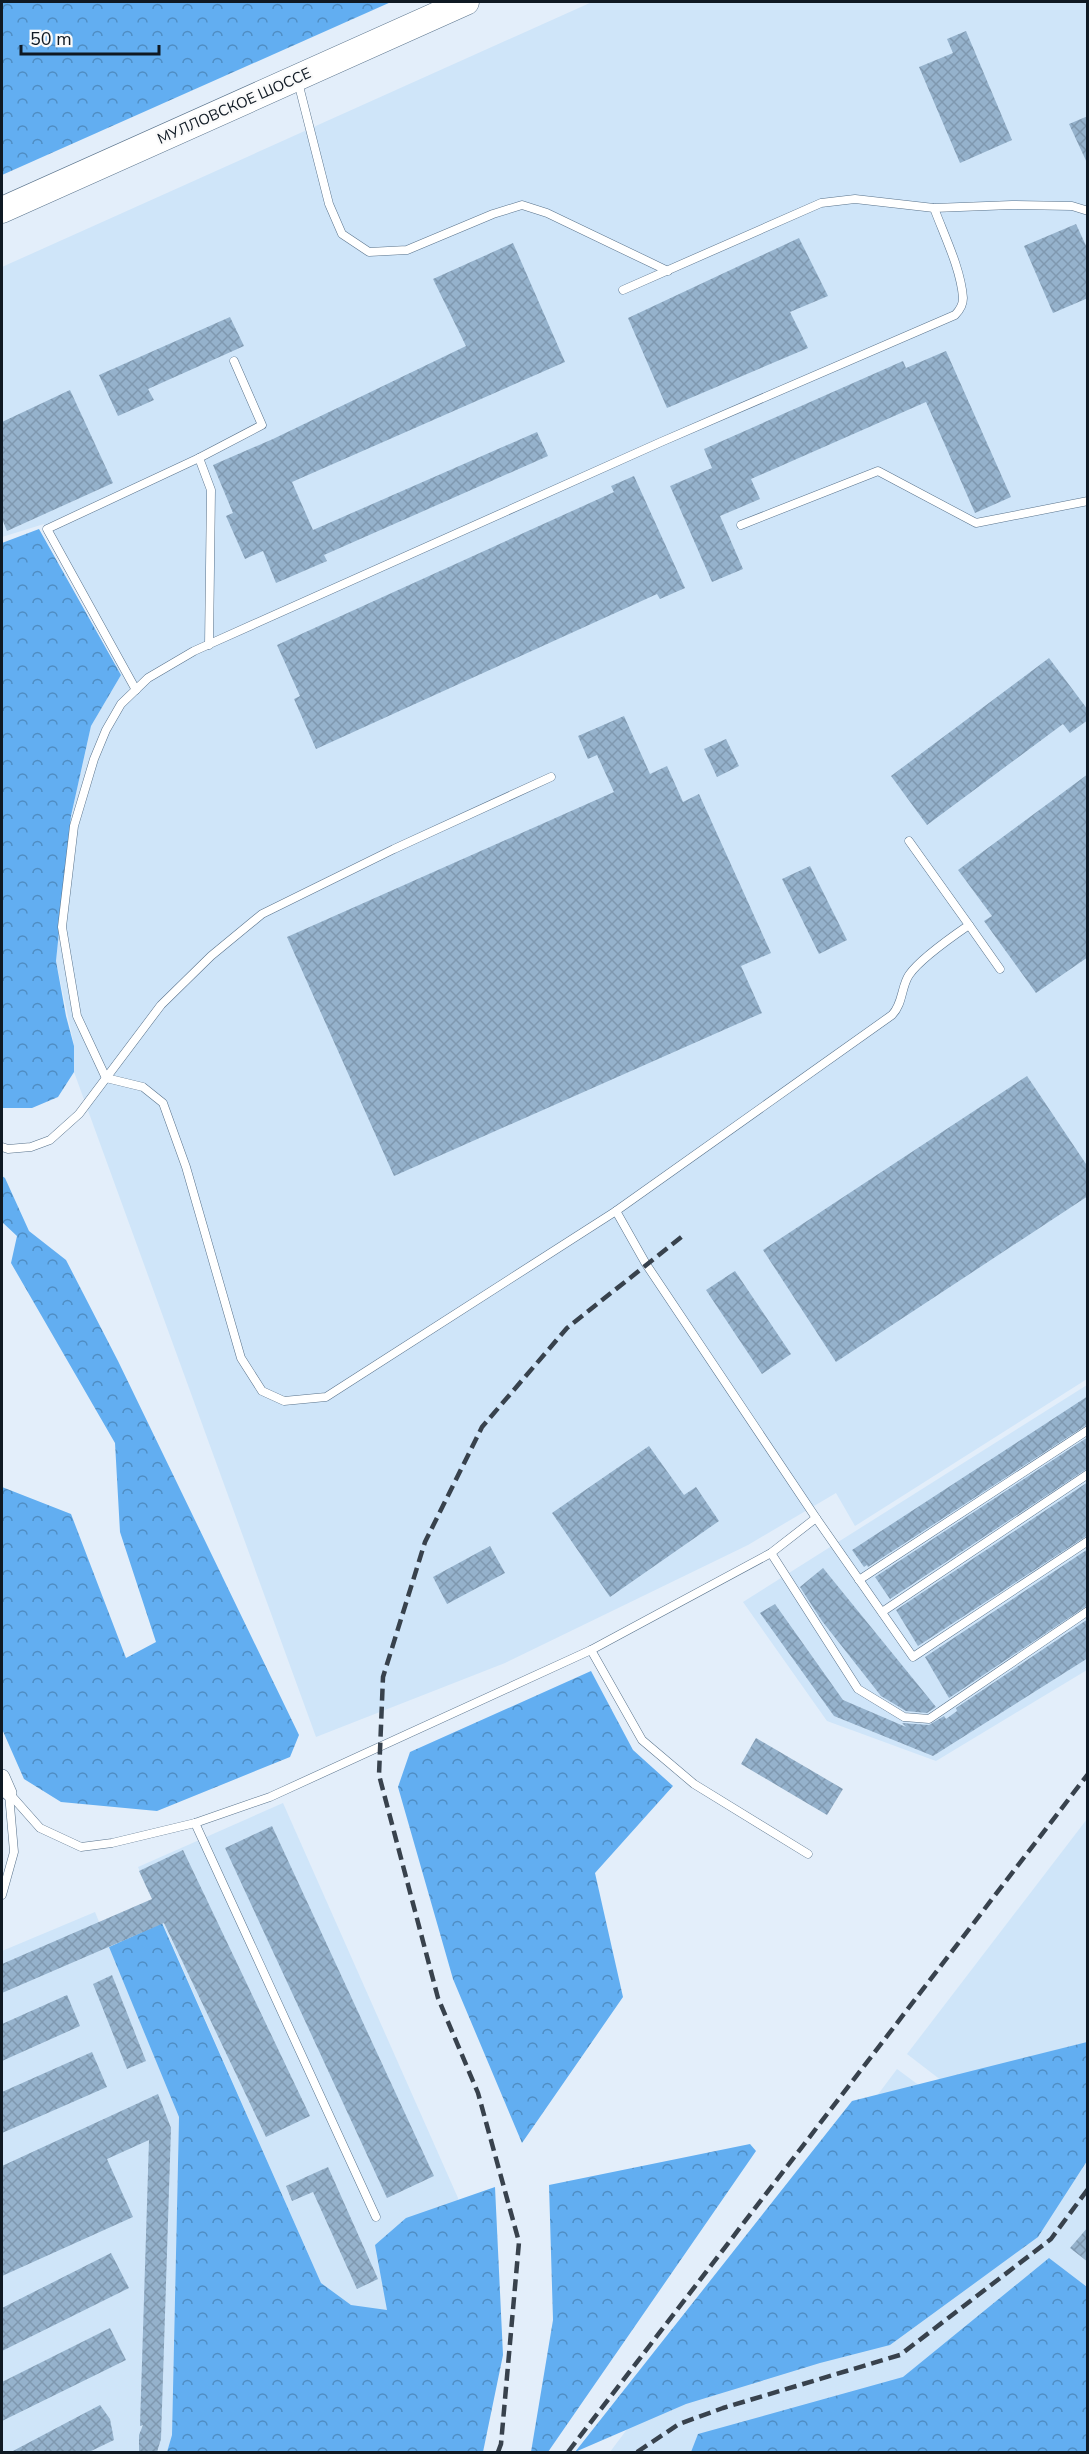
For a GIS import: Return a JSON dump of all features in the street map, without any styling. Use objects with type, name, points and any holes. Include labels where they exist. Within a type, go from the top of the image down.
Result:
[{"type":"highway","name":"МУЛЛОВСКОЕ ШОССЕ","points":[[2,210],[466,2]]},
{"type":"street","points":[[2,1777],[9,1793]]},
{"type":"lane","points":[[297,77],[329,204],[342,234],[369,252],[407,250],[493,214],[522,205],[547,213],[668,271]]},
{"type":"lane","points":[[622,290],[821,203],[855,199],[934,207],[1072,206],[1088,211]]},
{"type":"lane","points":[[105,1078],[77,1016],[63,927],[65,892],[74,826],[94,759],[106,730],[121,704],[148,678],[209,645],[661,442],[955,315],[961,309],[963,300],[953,258],[934,207]]},
{"type":"lane","points":[[136,690],[47,529],[199,458],[262,425],[234,361]]},
{"type":"lane","points":[[199,458],[211,490],[209,645]]},
{"type":"lane","points":[[741,525],[878,471],[976,523],[1088,501]]},
{"type":"lane","points":[[2,1147],[8,1149],[31,1147],[50,1140],[80,1114],[161,1005],[211,956],[262,914],[394,849],[551,777]]},
{"type":"lane","points":[[909,841],[1000,969]]},
{"type":"lane","points":[[105,1078],[143,1087],[163,1103],[186,1167],[241,1358],[262,1391],[284,1401],[326,1397],[616,1211],[892,1015],[897,1010],[909,975],[947,940],[969,925]]},
{"type":"lane","points":[[616,1211],[646,1264],[816,1518],[913,1657],[1088,1541]]},
{"type":"lane","points":[[859,1580],[1088,1430]]},
{"type":"lane","points":[[882,1612],[1088,1474]]},
{"type":"lane","points":[[9,1793],[40,1828],[81,1847],[112,1843],[195,1823],[270,1797],[591,1650],[771,1553],[816,1518]]},
{"type":"lane","points":[[771,1553],[858,1689],[904,1717],[929,1719],[1088,1611]]},
{"type":"lane","points":[[591,1650],[642,1740],[694,1784],[808,1854]]},
{"type":"lane","points":[[2,1895],[14,1852],[9,1793]]},
{"type":"lane","points":[[195,1823],[376,2217]]},
{"type":"shaded area","points":[[592,2],[1087,2],[1087,1379],[855,1526],[836,1493],[748,1545],[505,1663],[316,1737],[74,1072],[74,1045],[56,961],[71,816],[91,726],[121,675],[44,524],[2,537],[2,267]]},
{"type":"shaded area","points":[[1087,1385],[1087,1670],[936,1761],[827,1721],[743,1602]]},
{"type":"shaded area","points":[[283,1803],[458,2198],[459,2273],[410,2313],[351,2306],[321,2283],[138,1867]]},
{"type":"shaded area","points":[[1087,1819],[1087,2079],[1033,2151],[907,2054]]},
{"type":"shaded area","points":[[95,1912],[179,2117],[172,2436],[167,2452],[2,2452],[2,1951]]},
{"type":"shaded area","points":[[897,2069],[1033,2170],[1087,2097],[1087,2452],[610,2452]]},
{"type":"green space","points":[[2,2],[391,2],[2,175]]},
{"type":"green space","points":[[39,529],[121,675],[91,726],[71,816],[56,961],[74,1046],[74,1072],[58,1097],[32,1108],[2,1108],[2,543]]},
{"type":"green space","points":[[2,1176],[5,1178],[29,1231],[66,1260],[118,1361],[299,1735],[290,1757],[157,1811],[61,1802],[24,1779],[2,1729],[2,1487],[71,1514],[126,1658],[156,1642],[120,1532],[115,1443],[11,1263],[17,1236],[2,1222]]},
{"type":"green space","points":[[591,1671],[633,1750],[673,1786],[595,1873],[623,1997],[522,2143],[453,1979],[398,1787],[410,1752]]},
{"type":"green space","points":[[162,1923],[321,2283],[351,2305],[387,2310],[375,2245],[406,2218],[495,2187],[503,2355],[483,2452],[167,2452],[172,2435],[179,2117],[109,1947]]},
{"type":"green space","points":[[1087,2042],[1087,2161],[1038,2237],[890,2345],[820,2363],[686,2404],[575,2452],[852,2101]]},
{"type":"green space","points":[[750,2144],[756,2151],[548,2452],[531,2452],[553,2320],[549,2185]]},
{"type":"green space","points":[[1049,2258],[1087,2287],[1087,2452],[691,2452],[698,2434],[903,2377]]},
{"type":"building","points":[[966,31],[1012,140],[960,163],[919,67],[953,53],[947,39]]},
{"type":"building","points":[[1088,116],[1088,165],[1069,124]]},
{"type":"building","points":[[1076,224],[1088,250],[1088,298],[1053,313],[1024,246]]},
{"type":"building","points":[[799,238],[828,296],[790,312],[808,348],[667,408],[628,318]]},
{"type":"building","points":[[513,243],[565,362],[292,482],[313,530],[537,432],[548,456],[324,555],[327,561],[276,583],[263,551],[245,559],[226,516],[233,513],[213,465],[273,439],[466,346],[433,279]]},
{"type":"building","points":[[230,317],[244,346],[148,389],[154,400],[118,416],[99,375]]},
{"type":"building","points":[[946,351],[1011,497],[975,513],[926,402],[751,479],[760,499],[720,516],[743,569],[712,582],[670,486],[712,468],[704,449],[903,361],[906,368]]},
{"type":"building","points":[[70,390],[113,483],[7,531],[2,519],[2,422]]},
{"type":"building","points":[[634,476],[685,588],[660,599],[657,594],[316,749],[294,699],[300,696],[277,645],[614,492],[611,486]]},
{"type":"building","points":[[1049,658],[1088,710],[1088,720],[1070,733],[1063,724],[927,825],[891,776]]},
{"type":"building","points":[[624,716],[650,774],[667,766],[683,802],[699,794],[771,953],[741,966],[762,1013],[394,1176],[287,937],[614,792],[597,755],[588,759],[578,736]]},
{"type":"building","points":[[726,739],[739,766],[717,777],[704,749]]},
{"type":"building","points":[[1088,774],[1088,957],[1036,993],[984,921],[992,916],[958,870]]},
{"type":"building","points":[[810,866],[847,940],[819,954],[782,879]]},
{"type":"building","points":[[1027,1076],[1088,1167],[1088,1196],[836,1362],[763,1250]]},
{"type":"building","points":[[735,1271],[791,1354],[762,1374],[706,1290]]},
{"type":"building","points":[[1088,1396],[1088,1424],[868,1567],[867,1565],[864,1567],[852,1550]]},
{"type":"building","points":[[1088,1437],[1088,1468],[890,1599],[875,1577]]},
{"type":"building","points":[[649,1446],[684,1495],[696,1487],[719,1521],[610,1597],[552,1513]]},
{"type":"building","points":[[1088,1482],[1088,1535],[918,1646],[896,1610]]},
{"type":"building","points":[[490,1546],[505,1573],[447,1604],[433,1577]]},
{"type":"building","points":[[1088,1549],[1088,1605],[949,1698],[925,1657]]},
{"type":"building","points":[[823,1568],[936,1707],[927,1713],[906,1711],[881,1696],[822,1621],[800,1587]]},
{"type":"building","points":[[775,1604],[843,1700],[906,1727],[902,1723],[929,1725],[944,1716],[946,1719],[957,1711],[956,1708],[1088,1619],[1088,1658],[933,1756],[834,1716],[760,1613]]},
{"type":"building","points":[[756,1738],[843,1789],[827,1815],[741,1764]]},
{"type":"building","points":[[272,1826],[434,2176],[387,2198],[225,1848]]},
{"type":"building","points":[[183,1850],[310,2116],[266,2137],[164,1923],[2,1993],[2,1964],[152,1899],[139,1871]]},
{"type":"building","points":[[112,1975],[146,2061],[127,2069],[93,1984]]},
{"type":"building","points":[[67,1995],[80,2026],[2,2061],[2,2024]]},
{"type":"building","points":[[92,2052],[107,2087],[2,2133],[2,2092]]},
{"type":"building","points":[[158,2094],[171,2128],[161,2439],[157,2452],[139,2452],[139,2435],[143,2425],[140,2426],[149,2140],[107,2159],[133,2217],[2,2276],[2,2166]]},
{"type":"building","points":[[328,2167],[378,2279],[357,2289],[313,2192],[292,2201],[286,2186]]},
{"type":"building","points":[[1088,2227],[1088,2262],[1070,2248]]},
{"type":"building","points":[[111,2253],[129,2288],[2,2351],[2,2308]]},
{"type":"building","points":[[110,2328],[126,2360],[2,2421],[2,2382]]},
{"type":"building","points":[[100,2405],[110,2419],[114,2440],[89,2452],[11,2452]]},
{"type":"railway","points":[[498,2452],[501,2444],[519,2242],[478,2093],[438,1998],[379,1775],[383,1677],[425,1542],[482,1427],[567,1328],[684,1235]]},
{"type":"railway","points":[[568,2452],[1088,1774]]},
{"type":"railway","points":[[637,2452],[679,2424],[723,2408],[900,2355],[1051,2239],[1088,2189]]}]
